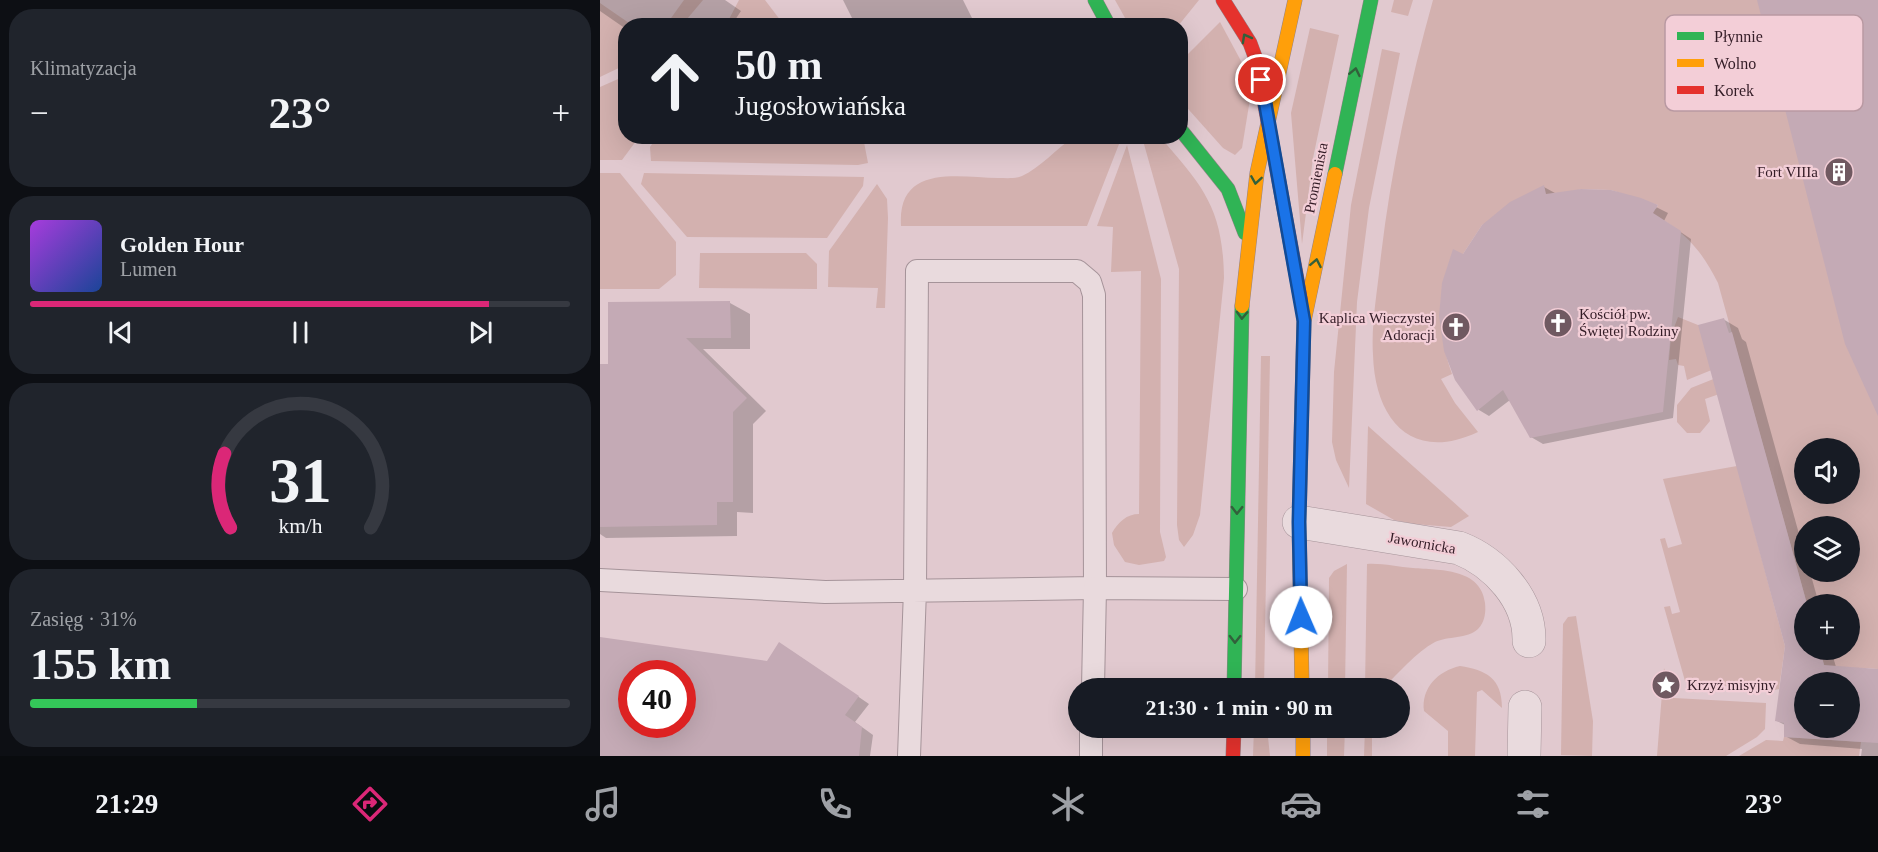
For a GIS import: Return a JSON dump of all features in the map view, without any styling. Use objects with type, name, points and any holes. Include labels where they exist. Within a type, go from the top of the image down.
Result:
[{"type":"street","points":[[1095,0],[1105,18]]},
{"type":"street","points":[[1223,0],[1250,43],[1269,114],[1304,321]]},
{"type":"street","points":[[1234,678],[1239,374],[1246,257],[1257,173],[1295,0]]},
{"type":"street","name":"Promienista","points":[[1302,678],[1299,522],[1304,321],[1371,0]]},
{"type":"street","points":[[1188,138],[1216,170],[1234,197],[1245,231],[1246,257]]},
{"type":"street","name":"Jawornicka","points":[[1299,522],[1459,548],[1471,553],[1493,567],[1511,590],[1524,614],[1528,641]]},
{"type":"street","points":[[1524,756],[1525,707]]},
{"type":"street","points":[[1233,756],[1234,738]]},
{"type":"street","points":[[1303,738],[1303,756]]},
{"type":"lane","points":[[909,756],[915,590],[917,271],[1077,272],[1090,282],[1094,295],[1093,678]]},
{"type":"lane","points":[[600,580],[825,592],[1095,588],[1236,589]]},
{"type":"lane","points":[[1091,756],[1092,738]]},
{"type":"shaded area","points":[[684,0],[703,0],[688,18],[671,18]]},
{"type":"shaded area","points":[[739,0],[765,0],[779,18],[730,18]]},
{"type":"shaded area","points":[[1115,0],[1199,0],[1184,18],[1125,18]]},
{"type":"shaded area","points":[[1394,0],[1413,0],[1408,16],[1391,12]]},
{"type":"shaded area","points":[[1433,0],[1878,0],[1878,669],[1866,668],[1865,688],[1860,688],[1860,672],[1826,672],[1823,660],[1860,660],[1860,594],[1804,594],[1801,582],[1860,582],[1860,516],[1794,516],[1794,557],[1718,283],[1703,257],[1685,236],[1664,220],[1637,207],[1656,209],[1658,205],[1611,190],[1581,189],[1482,225],[1463,254],[1450,260],[1442,289],[1440,317],[1444,345],[1452,374],[1441,379],[1455,403],[1478,432],[1455,440],[1434,442],[1416,438],[1402,430],[1390,416],[1381,399],[1375,378],[1373,355],[1374,321],[1384,231],[1408,98]]},
{"type":"shaded area","points":[[600,3],[622,18],[618,18],[618,68],[600,77]]},
{"type":"shaded area","points":[[1220,22],[1241,61],[1250,99],[1242,148],[1235,155],[1223,148],[1188,109],[1188,54]]},
{"type":"shaded area","points":[[1310,28],[1339,35],[1313,158],[1302,244],[1291,113]]},
{"type":"shaded area","points":[[1382,49],[1400,53],[1369,208],[1357,302],[1349,488],[1336,460],[1332,442],[1334,372],[1351,205]]},
{"type":"shaded area","points":[[618,79],[618,144],[634,144],[622,160],[600,160],[600,87]]},
{"type":"shaded area","points":[[652,144],[864,144],[868,163],[858,165],[651,161],[650,147]]},
{"type":"shaded area","points":[[1065,144],[1119,144],[1087,226],[901,226],[902,206],[909,192],[919,183],[948,176],[1019,177],[1035,168]]},
{"type":"shaded area","points":[[1144,144],[1166,144],[1199,185],[1215,216],[1223,254],[1224,278],[1200,515],[1193,535],[1184,547],[1179,540],[1177,525],[1179,269]]},
{"type":"shaded area","points":[[1127,145],[1161,279],[1160,532],[1166,557],[1164,561],[1139,565],[1125,562],[1114,545],[1112,533],[1123,519],[1139,514],[1141,271],[1111,272],[1113,227],[1097,226]]},
{"type":"shaded area","points":[[600,173],[620,173],[676,242],[676,275],[659,289],[600,289]]},
{"type":"shaded area","points":[[644,173],[864,177],[863,186],[827,238],[687,237],[641,184]]},
{"type":"shaded area","points":[[877,184],[887,199],[885,308],[876,308],[878,288],[828,287],[829,251]]},
{"type":"shaded area","points":[[700,253],[806,253],[817,264],[817,289],[699,288]]},
{"type":"shaded area","points":[[1678,317],[1708,329],[1719,367],[1687,380],[1684,366],[1678,365],[1676,359],[1669,360],[1671,336]]},
{"type":"shaded area","points":[[1261,356],[1270,356],[1264,678],[1255,678]]},
{"type":"shaded area","points":[[1721,376],[1725,392],[1705,399],[1710,421],[1700,433],[1687,433],[1677,422],[1677,405],[1691,388]]},
{"type":"shaded area","points":[[1368,426],[1469,516],[1451,527],[1414,524],[1394,520],[1366,504]]},
{"type":"shaded area","points":[[1737,466],[1785,646],[1779,689],[1770,691],[1685,681],[1664,607],[1670,606],[1672,614],[1680,612],[1660,539],[1665,538],[1668,548],[1682,544],[1663,479]]},
{"type":"shaded area","points":[[1347,564],[1345,678],[1328,678],[1329,578],[1334,571]]},
{"type":"shaded area","points":[[1367,564],[1446,571],[1467,577],[1476,583],[1485,603],[1484,617],[1478,629],[1468,634],[1440,640],[1428,646],[1393,678],[1365,678]]},
{"type":"shaded area","points":[[1576,616],[1593,721],[1592,756],[1561,755],[1563,624],[1568,617]]},
{"type":"shaded area","points":[[1460,666],[1478,670],[1491,677],[1499,689],[1501,698],[1502,708],[1482,690],[1477,692],[1475,756],[1448,756],[1448,731],[1424,711],[1428,688],[1438,676]]},
{"type":"shaded area","points":[[1664,668],[1674,698],[1766,703],[1765,729],[1757,737],[1726,756],[1657,756]]},
{"type":"shaded area","points":[[1784,737],[1861,742],[1859,756],[1739,756],[1766,740],[1783,741]]},
{"type":"shaded area","points":[[1254,738],[1268,738],[1270,756],[1253,756]]},
{"type":"shaded area","points":[[1327,738],[1345,738],[1344,756],[1327,756]]},
{"type":"shaded area","points":[[1365,738],[1372,738],[1372,756],[1364,756]]},
{"type":"building","name":"Fort VIIIa","points":[[1757,0],[1878,0],[1878,416],[1845,344],[1785,111],[1863,111],[1863,15],[1761,15]]},
{"type":"building","name":"Kościół pw. Świętej Rodziny","points":[[1544,185],[1546,194],[1581,189],[1611,190],[1641,198],[1658,205],[1653,213],[1681,231],[1663,412],[1530,438],[1503,390],[1477,411],[1455,380],[1444,351],[1439,316],[1442,283],[1453,249],[1463,254],[1482,225],[1510,202]]},
{"type":"building","points":[[730,301],[731,338],[686,338],[747,398],[733,412],[733,502],[717,502],[717,525],[600,527],[600,364],[608,364],[608,302]]},
{"type":"building","points":[[1724,318],[1729,333],[1732,332],[1794,557],[1794,582],[1801,582],[1804,594],[1794,594],[1794,660],[1823,660],[1824,665],[1878,669],[1878,743],[1800,738],[1860,738],[1860,672],[1794,672],[1794,738],[1784,737],[1784,723],[1775,721],[1785,646],[1698,325]]},
{"type":"building","points":[[600,637],[767,661],[779,642],[859,696],[845,715],[862,727],[859,756],[600,756]]},
{"type":"traffic: fast","points":[[1095,0],[1105,18]]},
{"type":"traffic: fast","points":[[1335,174],[1371,0]]},
{"type":"traffic: fast","points":[[1188,139],[1228,189],[1245,233]]},
{"type":"traffic: fast","points":[[1234,678],[1242,306]]},
{"type":"traffic: slow","points":[[1242,306],[1257,173],[1295,0]]},
{"type":"traffic: slow","points":[[1302,678],[1299,522],[1304,321],[1335,174]]},
{"type":"traffic: slow","points":[[1303,738],[1303,756]]},
{"type":"traffic: jam","points":[[1223,0],[1250,43],[1257,62],[1301,301]]},
{"type":"traffic: jam","points":[[1233,756],[1234,738]]},
{"type":"place","name":"Fort VIIIa","points":[[1839,172]]},
{"type":"place","name":"Kościół pw. Świętej Rodziny","points":[[1558,323]]},
{"type":"place","name":"Kaplica Wieczystej Adoracji","points":[[1456,327]]},
{"type":"place","name":"Krzyż misyjny","points":[[1666,685]]},
{"type":"route","points":[[1261,80],[1269,114],[1304,321],[1299,522],[1301,617]]}]
